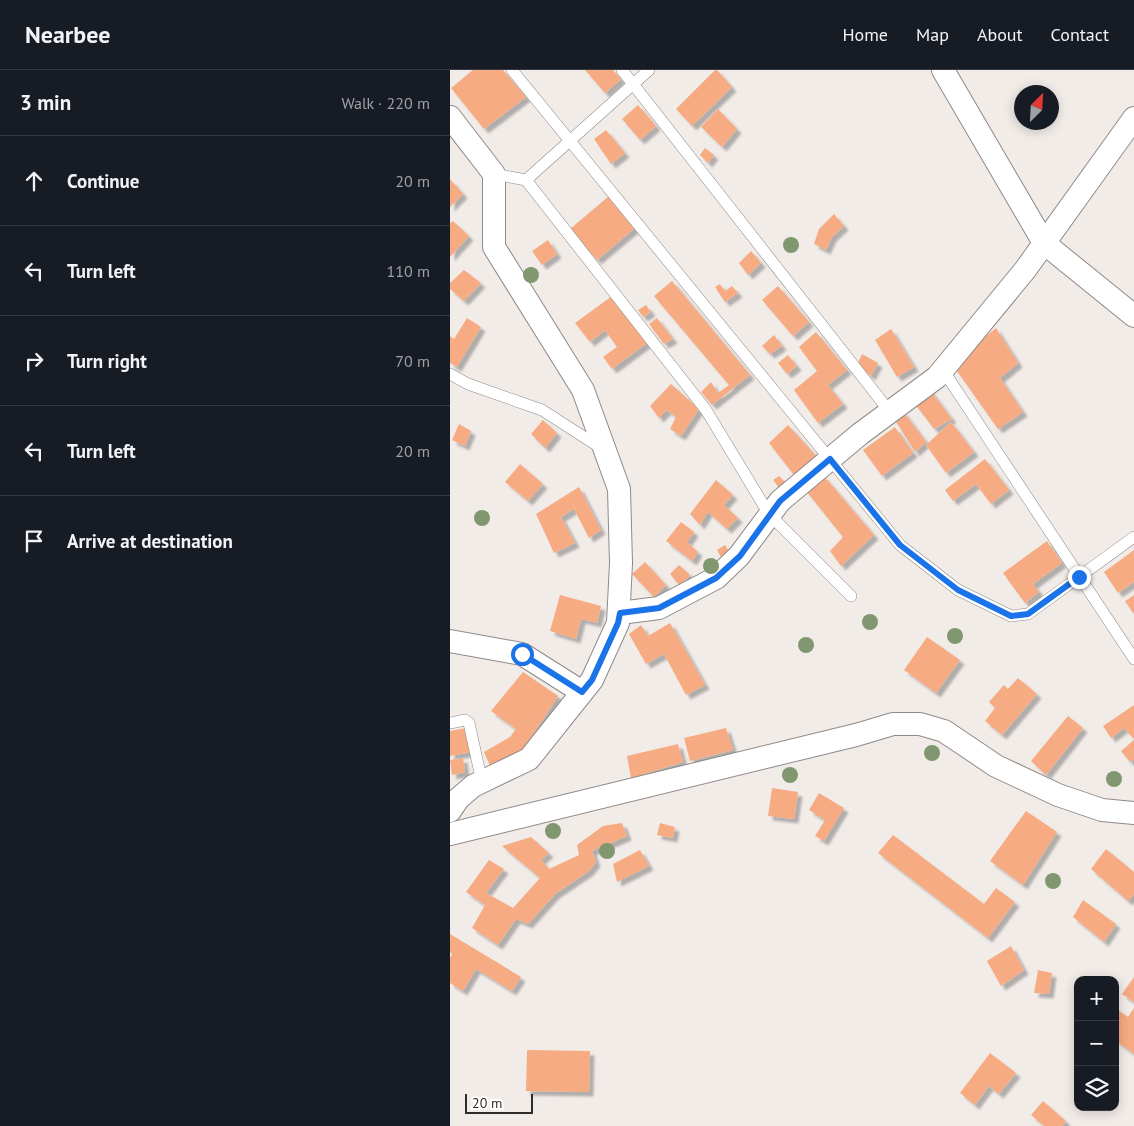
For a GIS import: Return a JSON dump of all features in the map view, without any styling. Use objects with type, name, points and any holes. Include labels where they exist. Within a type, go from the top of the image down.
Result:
[{"type":"street","points":[[943,70],[1044,243],[1134,316]]},
{"type":"street","points":[[450,117],[494,174],[494,247],[583,390],[619,489],[621,563],[618,623],[592,680],[529,758],[473,786],[458,799],[450,811]]},
{"type":"street","points":[[620,613],[659,608],[716,578],[740,556],[780,501],[830,459],[937,377],[1025,270],[1134,118]]},
{"type":"street","points":[[450,641],[522,654],[582,692]]},
{"type":"street","points":[[450,834],[856,735],[893,724],[920,724],[944,731],[996,766],[1058,795],[1102,810],[1134,813]]},
{"type":"lane","points":[[512,70],[900,545],[958,590],[1011,616],[1028,614],[1134,536]]},
{"type":"lane","points":[[622,70],[890,412]]},
{"type":"lane","points":[[526,180],[648,70]]},
{"type":"lane","points":[[494,174],[526,180],[706,410],[769,514],[850,596]]},
{"type":"lane","points":[[943,370],[1134,659]]},
{"type":"lane","points":[[450,374],[468,384],[542,410],[605,450]]},
{"type":"lane","points":[[450,723],[465,720],[469,723],[482,782]]},
{"type":"building","points":[[473,70],[503,70],[526,97],[484,129],[451,88]]},
{"type":"building","points":[[585,70],[613,70],[621,79],[605,93]]},
{"type":"building","points":[[715,70],[732,87],[692,126],[676,109]]},
{"type":"building","points":[[638,105],[656,126],[640,140],[622,119]]},
{"type":"building","points":[[718,109],[737,129],[722,147],[701,127]]},
{"type":"building","points":[[606,130],[625,153],[611,164],[594,139]]},
{"type":"building","points":[[705,148],[714,155],[708,163],[700,155]]},
{"type":"building","points":[[450,179],[463,194],[450,207]]},
{"type":"building","points":[[609,196],[636,227],[597,260],[570,229]]},
{"type":"building","points":[[834,214],[844,226],[832,237],[826,250],[814,244],[819,229]]},
{"type":"building","points":[[453,221],[469,236],[450,257],[450,223]]},
{"type":"building","points":[[548,240],[557,254],[542,265],[532,251]]},
{"type":"building","points":[[751,251],[761,263],[748,275],[739,263]]},
{"type":"building","points":[[464,270],[481,283],[464,301],[450,289],[450,283]]},
{"type":"building","points":[[672,281],[750,375],[712,405],[701,392],[711,382],[718,393],[729,385],[654,296]]},
{"type":"building","points":[[720,284],[725,291],[732,286],[738,293],[725,302],[715,287]]},
{"type":"building","points":[[778,286],[809,322],[793,336],[762,300]]},
{"type":"building","points":[[612,296],[647,343],[612,369],[603,357],[617,347],[605,330],[590,342],[575,323]]},
{"type":"building","points":[[646,305],[651,312],[643,317],[638,310]]},
{"type":"building","points":[[467,318],[481,327],[457,367],[450,363],[450,336],[454,339]]},
{"type":"building","points":[[657,318],[673,339],[664,344],[649,324]]},
{"type":"building","points":[[996,328],[1018,363],[1000,378],[1023,412],[998,429],[952,364]]},
{"type":"building","points":[[891,329],[914,367],[897,377],[875,340]]},
{"type":"building","points":[[816,332],[847,370],[828,385],[843,404],[818,423],[794,390],[817,371],[799,347]]},
{"type":"building","points":[[774,335],[782,346],[770,354],[762,346]]},
{"type":"building","points":[[862,354],[878,363],[871,376],[857,365]]},
{"type":"building","points":[[788,355],[797,366],[787,374],[778,363]]},
{"type":"building","points":[[671,384],[699,409],[681,436],[670,429],[676,417],[667,410],[659,418],[650,406]]},
{"type":"building","points":[[927,386],[952,419],[934,429],[912,400]]},
{"type":"building","points":[[903,411],[926,442],[915,452],[893,417]]},
{"type":"building","points":[[543,420],[557,433],[545,448],[531,434]]},
{"type":"building","points":[[951,422],[974,452],[946,473],[926,445]]},
{"type":"building","points":[[459,424],[471,431],[465,446],[452,440]]},
{"type":"building","points":[[788,425],[818,458],[794,475],[769,443]]},
{"type":"building","points":[[895,427],[913,453],[882,476],[863,450]]},
{"type":"building","points":[[985,459],[1009,490],[991,504],[976,484],[953,501],[945,490]]},
{"type":"building","points":[[520,464],[543,484],[528,501],[505,482]]},
{"type":"building","points":[[823,475],[874,535],[841,566],[830,551],[843,537],[806,491]]},
{"type":"building","points":[[779,476],[787,484],[780,489],[773,480]]},
{"type":"building","points":[[716,480],[733,495],[724,505],[738,518],[727,529],[708,512],[700,525],[690,514]]},
{"type":"building","points":[[579,487],[601,530],[589,538],[574,509],[561,517],[575,543],[554,553],[536,514]]},
{"type":"building","points":[[681,522],[694,532],[687,542],[698,552],[692,561],[666,541]]},
{"type":"building","points":[[1047,541],[1062,563],[1033,584],[1039,592],[1025,603],[1003,573]]},
{"type":"building","points":[[725,545],[731,555],[722,559],[717,550]]},
{"type":"building","points":[[1134,550],[1134,582],[1118,593],[1104,572]]},
{"type":"building","points":[[645,562],[666,585],[654,597],[632,574]]},
{"type":"building","points":[[679,565],[690,575],[680,586],[670,574]]},
{"type":"building","points":[[560,595],[601,606],[597,623],[581,619],[576,639],[550,631]]},
{"type":"building","points":[[1134,595],[1134,612],[1133,613],[1125,601]]},
{"type":"building","points":[[670,623],[705,685],[686,695],[664,654],[646,664],[629,634],[641,625],[648,636]]},
{"type":"building","points":[[927,637],[960,660],[936,693],[904,670]]},
{"type":"building","points":[[523,672],[558,696],[522,751],[491,768],[484,752],[510,737],[516,729],[491,711]]},
{"type":"building","points":[[1018,678],[1037,694],[1002,735],[985,721],[995,708],[989,702],[1004,685],[1008,689]]},
{"type":"building","points":[[1134,705],[1134,739],[1124,728],[1111,738],[1103,726]]},
{"type":"building","points":[[1068,716],[1083,728],[1046,775],[1031,761]]},
{"type":"building","points":[[466,728],[471,752],[450,756],[450,731]]},
{"type":"building","points":[[726,728],[733,750],[690,761],[684,738]]},
{"type":"building","points":[[1134,740],[1134,759],[1130,762],[1121,751]]},
{"type":"building","points":[[678,744],[683,762],[631,778],[627,756]]},
{"type":"building","points":[[463,758],[465,772],[452,775],[450,760]]},
{"type":"building","points":[[772,788],[798,792],[794,819],[768,816]]},
{"type":"building","points":[[819,793],[844,808],[824,841],[815,836],[825,820],[809,810]]},
{"type":"building","points":[[1026,811],[1057,832],[1023,885],[990,861]]},
{"type":"building","points":[[622,823],[627,836],[592,851],[596,862],[589,871],[555,894],[528,924],[516,919],[498,945],[472,928],[485,905],[466,892],[489,860],[504,869],[486,893],[513,908],[540,878],[502,846],[531,837],[549,853],[541,860],[549,869],[579,855],[577,845],[603,826]]},
{"type":"building","points":[[660,823],[675,827],[673,838],[657,835]]},
{"type":"building","points":[[893,835],[984,904],[996,888],[1015,902],[988,938],[878,853]]},
{"type":"building","points":[[1106,849],[1134,872],[1134,894],[1128,901],[1091,869]]},
{"type":"building","points":[[640,850],[649,866],[617,882],[613,864]]},
{"type":"building","points":[[1083,900],[1116,924],[1104,942],[1073,917]]},
{"type":"building","points":[[450,934],[521,977],[512,991],[476,969],[463,991],[450,983],[450,958],[452,954],[450,952]]},
{"type":"building","points":[[1011,946],[1024,970],[1001,986],[987,961]]},
{"type":"building","points":[[1038,970],[1052,973],[1049,994],[1034,993]]},
{"type":"building","points":[[1134,977],[1134,1002],[1122,994]]},
{"type":"building","points":[[1134,1008],[1134,1054],[1119,1043],[1119,1011],[1128,1017]]},
{"type":"building","points":[[527,1050],[590,1051],[589,1092],[526,1091]]},
{"type":"building","points":[[990,1053],[1016,1073],[999,1094],[989,1086],[975,1105],[960,1093]]},
{"type":"building","points":[[1043,1101],[1066,1121],[1062,1126],[1044,1126],[1031,1115]]},
{"type":"route","points":[[522,654],[582,692],[592,680],[618,623],[620,613],[659,608],[716,578],[740,556],[780,501],[830,459],[900,545],[958,590],[1011,616],[1028,614],[1079,577]]}]
